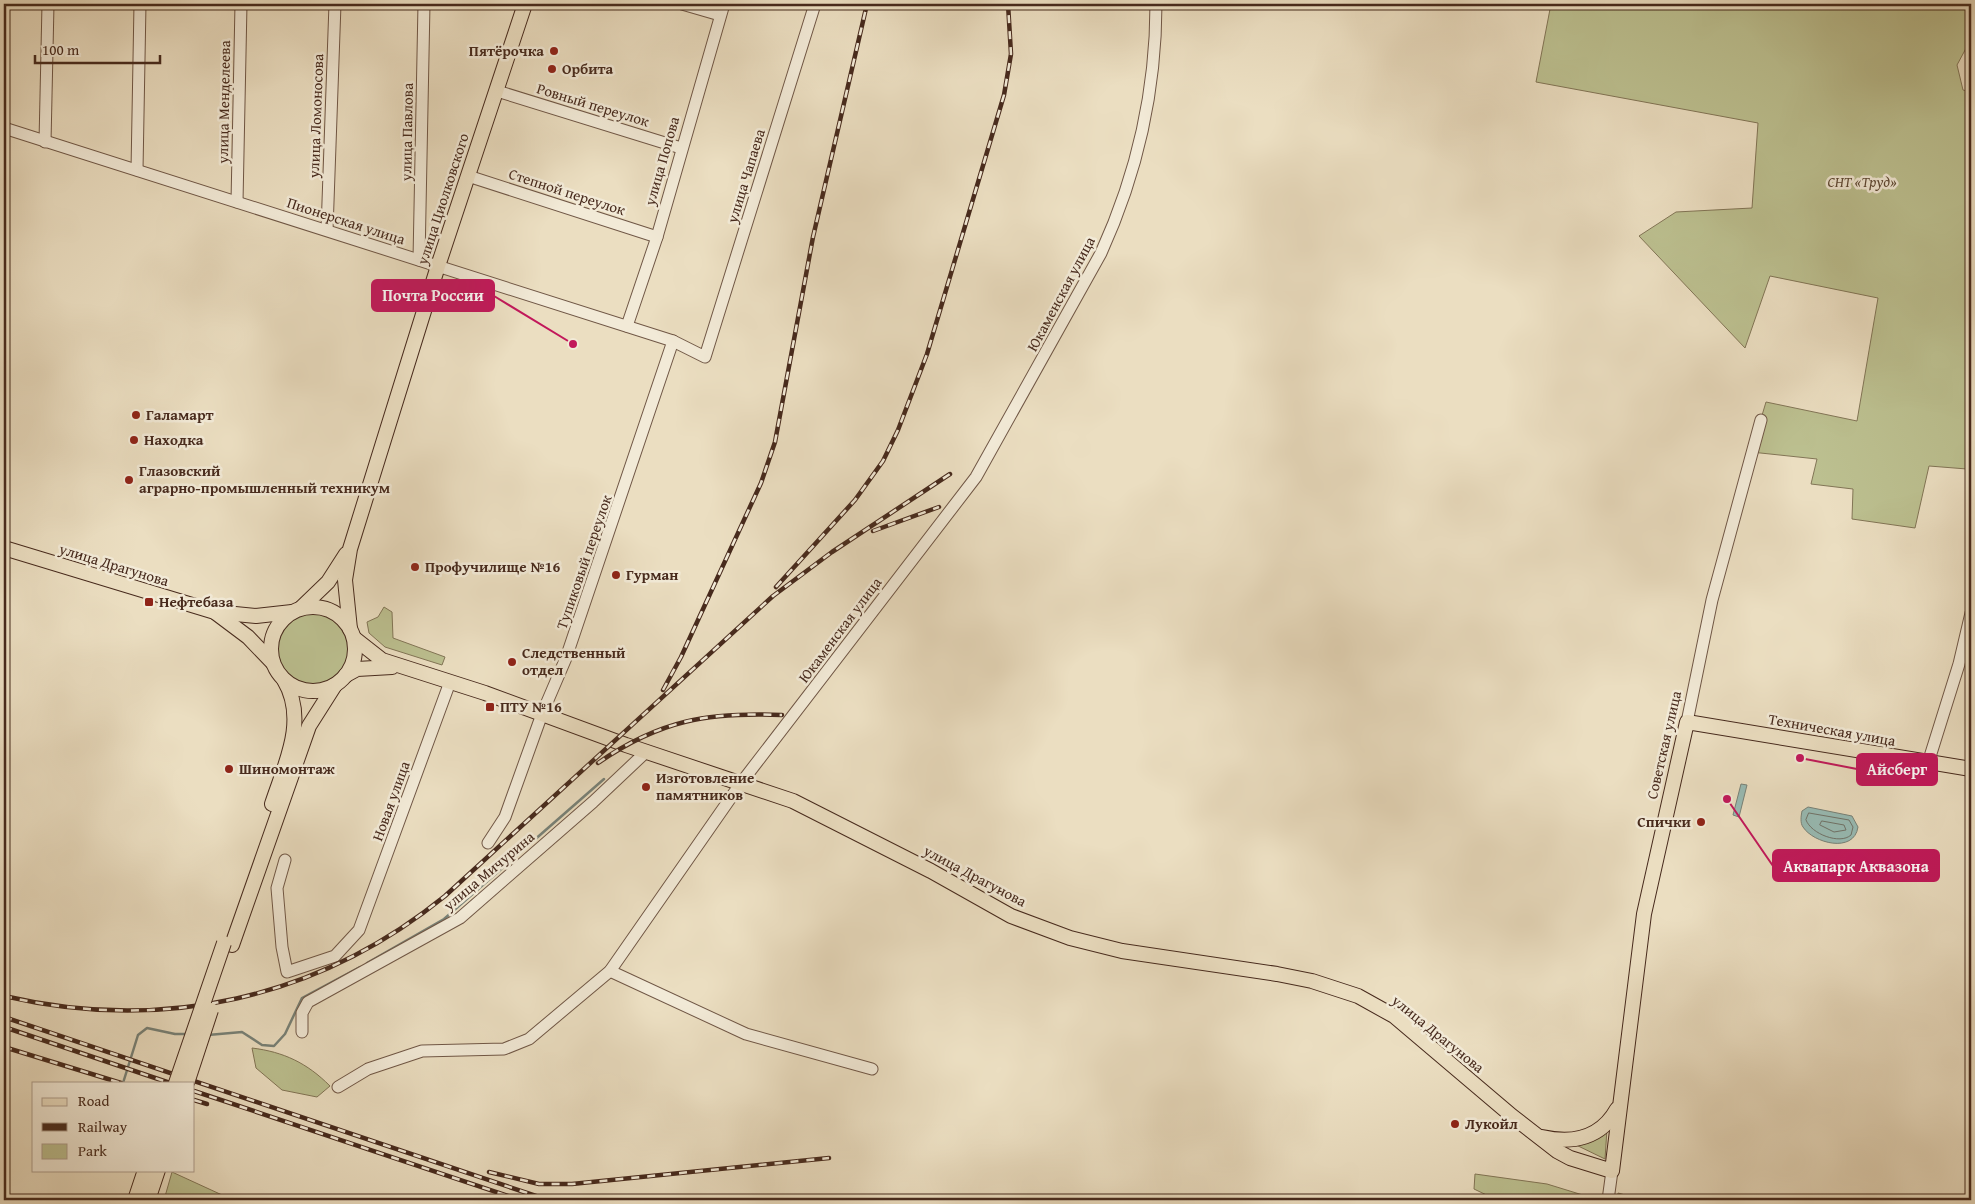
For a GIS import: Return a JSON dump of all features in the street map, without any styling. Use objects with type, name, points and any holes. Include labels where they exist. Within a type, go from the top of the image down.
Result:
[{"type":"main road","name":"улица Циолковского","points":[[352,634],[345,580],[350,549],[438,266],[525,4]]},
{"type":"main road","name":"улица Драгунова","points":[[4,548],[215,612],[256,616],[296,610]]},
{"type":"main road","name":"улица Циолковского","points":[[296,610],[328,582],[350,549]]},
{"type":"main road","points":[[176,1082],[228,944],[309,726],[335,685],[346,675],[353,660],[352,634],[344,621],[331,610],[321,607],[296,610],[280,622],[274,631],[270,647],[273,663],[284,680],[293,700],[294,734],[228,944],[187,1082]]},
{"type":"main road","name":"улица Драгунова","points":[[215,612],[248,637],[273,663]]},
{"type":"main road","name":"улица Драгунова","points":[[352,634],[382,660],[793,801],[931,870],[1011,916],[1070,938],[1122,951],[1312,981],[1358,996],[1394,1016],[1536,1135],[1570,1158],[1612,1171]]},
{"type":"main road","name":"улица Драгунова","points":[[346,675],[357,669],[371,667],[406,668]]},
{"type":"main road","points":[[284,680],[302,690],[313,691],[335,685]]},
{"type":"main road","name":"Техническая улица","points":[[1687,722],[1971,769]]},
{"type":"main road","name":"Советская улица","points":[[1612,1171],[1644,914],[1687,722]]},
{"type":"main road","points":[[1536,1135],[1569,1141],[1587,1138],[1611,1120],[1620,1105]]},
{"type":"main road","points":[[135,1200],[144,1172]]},
{"type":"main road","points":[[148,1200],[157,1172]]},
{"type":"street","points":[[45,142],[48,4]]},
{"type":"street","points":[[137,170],[140,4]]},
{"type":"street","name":"улица Менделеева","points":[[237,202],[241,4]]},
{"type":"street","name":"улица Ломоносова","points":[[327,230],[335,4]]},
{"type":"street","name":"улица Павлова","points":[[419,260],[424,4]]},
{"type":"street","points":[[682,4],[720,15]]},
{"type":"street","name":"улица Попова","points":[[627,326],[657,237],[681,148],[724,4]]},
{"type":"street","name":"улица Чапаева","points":[[706,357],[815,4]]},
{"type":"street","name":"Юкаменская улица","points":[[338,1087],[368,1069],[422,1051],[504,1050],[529,1039],[610,971],[741,783],[976,477],[1101,253],[1126,188],[1146,118],[1155,55],[1156,4]]},
{"type":"street","name":"Ровный переулок","points":[[497,91],[681,148]]},
{"type":"street","name":"Пионерская улица","points":[[4,128],[673,341],[706,357]]},
{"type":"street","name":"Степной переулок","points":[[468,176],[657,237]]},
{"type":"street","name":"Тупиковый переулок","points":[[488,843],[504,817],[542,714],[566,658],[594,582],[673,341]]},
{"type":"street","name":"Советская улица","points":[[1687,722],[1712,600],[1761,420]]},
{"type":"street","points":[[1928,762],[1958,664],[1971,613]]},
{"type":"street","name":"Новая улица","points":[[285,860],[277,888],[282,947],[287,972],[334,956],[359,930],[450,682]]},
{"type":"street","name":"улица Мичурина","points":[[302,1032],[302,1013],[308,1002],[460,918],[593,802],[647,751]]},
{"type":"street","points":[[610,971],[746,1034],[872,1069]]},
{"type":"street","name":"Советская улица","points":[[1608,1200],[1612,1171]]},
{"type":"green space","name":"СНТ «Труд»","points":[[1551,4],[1971,4],[1971,39],[1957,65],[1963,90],[1971,92],[1971,466],[1967,469],[1929,466],[1915,528],[1852,519],[1853,489],[1811,484],[1817,459],[1751,452],[1766,402],[1857,421],[1878,298],[1770,276],[1745,348],[1639,236],[1676,212],[1752,208],[1758,123],[1536,82]]},
{"type":"green space","points":[[384,607],[392,612],[393,638],[445,657],[442,665],[385,647],[369,633],[367,622],[378,617]]},
{"type":"green space","points":[[312,612],[326,615],[338,623],[346,635],[349,649],[346,663],[338,675],[326,683],[312,686],[298,683],[286,675],[278,663],[275,649],[278,635],[286,623],[298,615]]},
{"type":"green space","points":[[252,1048],[274,1052],[294,1060],[313,1071],[330,1086],[317,1097],[282,1090],[256,1068]]},
{"type":"green space","points":[[1607,1129],[1605,1159],[1572,1143]]},
{"type":"green space","points":[[172,1172],[233,1200],[164,1200]]},
{"type":"green space","points":[[1475,1174],[1547,1184],[1599,1200],[1497,1200],[1474,1189]]},
{"type":"green space","points":[[1618,1193],[1640,1199],[1640,1200],[1617,1200]]},
{"type":"water","points":[[1741,784],[1747,785],[1739,817],[1733,815]]},
{"type":"water","points":[[1808,807],[1852,816],[1858,827],[1855,835],[1849,841],[1841,843],[1833,843],[1815,838],[1801,824],[1802,811]]},
{"type":"waterway","points":[[367,963],[444,919],[604,779]]},
{"type":"waterway","points":[[208,1035],[242,1032],[262,1045],[274,1046],[285,1034],[302,998],[360,967]]},
{"type":"waterway","points":[[123,1082],[138,1035],[147,1028],[175,1034],[188,1034]]},
{"type":"railway","points":[[663,690],[681,657],[761,483],[775,442],[813,237],[867,4]]},
{"type":"railway","points":[[776,587],[855,500],[883,461],[898,430],[927,354],[1004,95],[1011,54],[1008,4]]},
{"type":"railway","points":[[4,996],[63,1007],[122,1010],[180,1008],[237,999],[292,983],[345,960],[396,931],[445,896],[773,596],[832,552],[950,474]]},
{"type":"railway","points":[[873,531],[939,507]]},
{"type":"railway","points":[[598,763],[642,737],[686,722],[731,715],[782,715]]},
{"type":"railway","points":[[4,1017],[548,1200]]},
{"type":"railway","points":[[4,1027],[167,1082]]},
{"type":"railway","points":[[4,1047],[118,1082]]},
{"type":"railway","points":[[195,1091],[520,1200]]},
{"type":"railway","points":[[195,1100],[207,1104]]},
{"type":"railway","points":[[489,1172],[539,1184],[572,1184],[829,1158]]},
{"type":"place","name":"Пятёрочка","points":[[554,51]]},
{"type":"place","name":"Орбита","points":[[552,69]]},
{"type":"place","name":"Почта России","points":[[573,344]]},
{"type":"place","name":"Галамарт","points":[[136,415]]},
{"type":"place","name":"Находка","points":[[134,440]]},
{"type":"place","name":"Глазовский аграрно-промышленный техникум","points":[[129,480]]},
{"type":"place","name":"Профучилище №16","points":[[415,567]]},
{"type":"place","name":"Гурман","points":[[616,575]]},
{"type":"place","name":"Нефтебаза","points":[[149,602]]},
{"type":"place","name":"Следственный отдел","points":[[512,662]]},
{"type":"place","name":"ПТУ №16","points":[[490,707]]},
{"type":"place","name":"Айсберг","points":[[1800,758]]},
{"type":"place","name":"Шиномонтаж","points":[[229,769]]},
{"type":"place","name":"Изготовление памятников","points":[[646,787]]},
{"type":"place","name":"Аквапарк Аквазона","points":[[1727,799]]},
{"type":"place","name":"Спички","points":[[1701,822]]},
{"type":"place","name":"Лукойл","points":[[1455,1124]]}]
